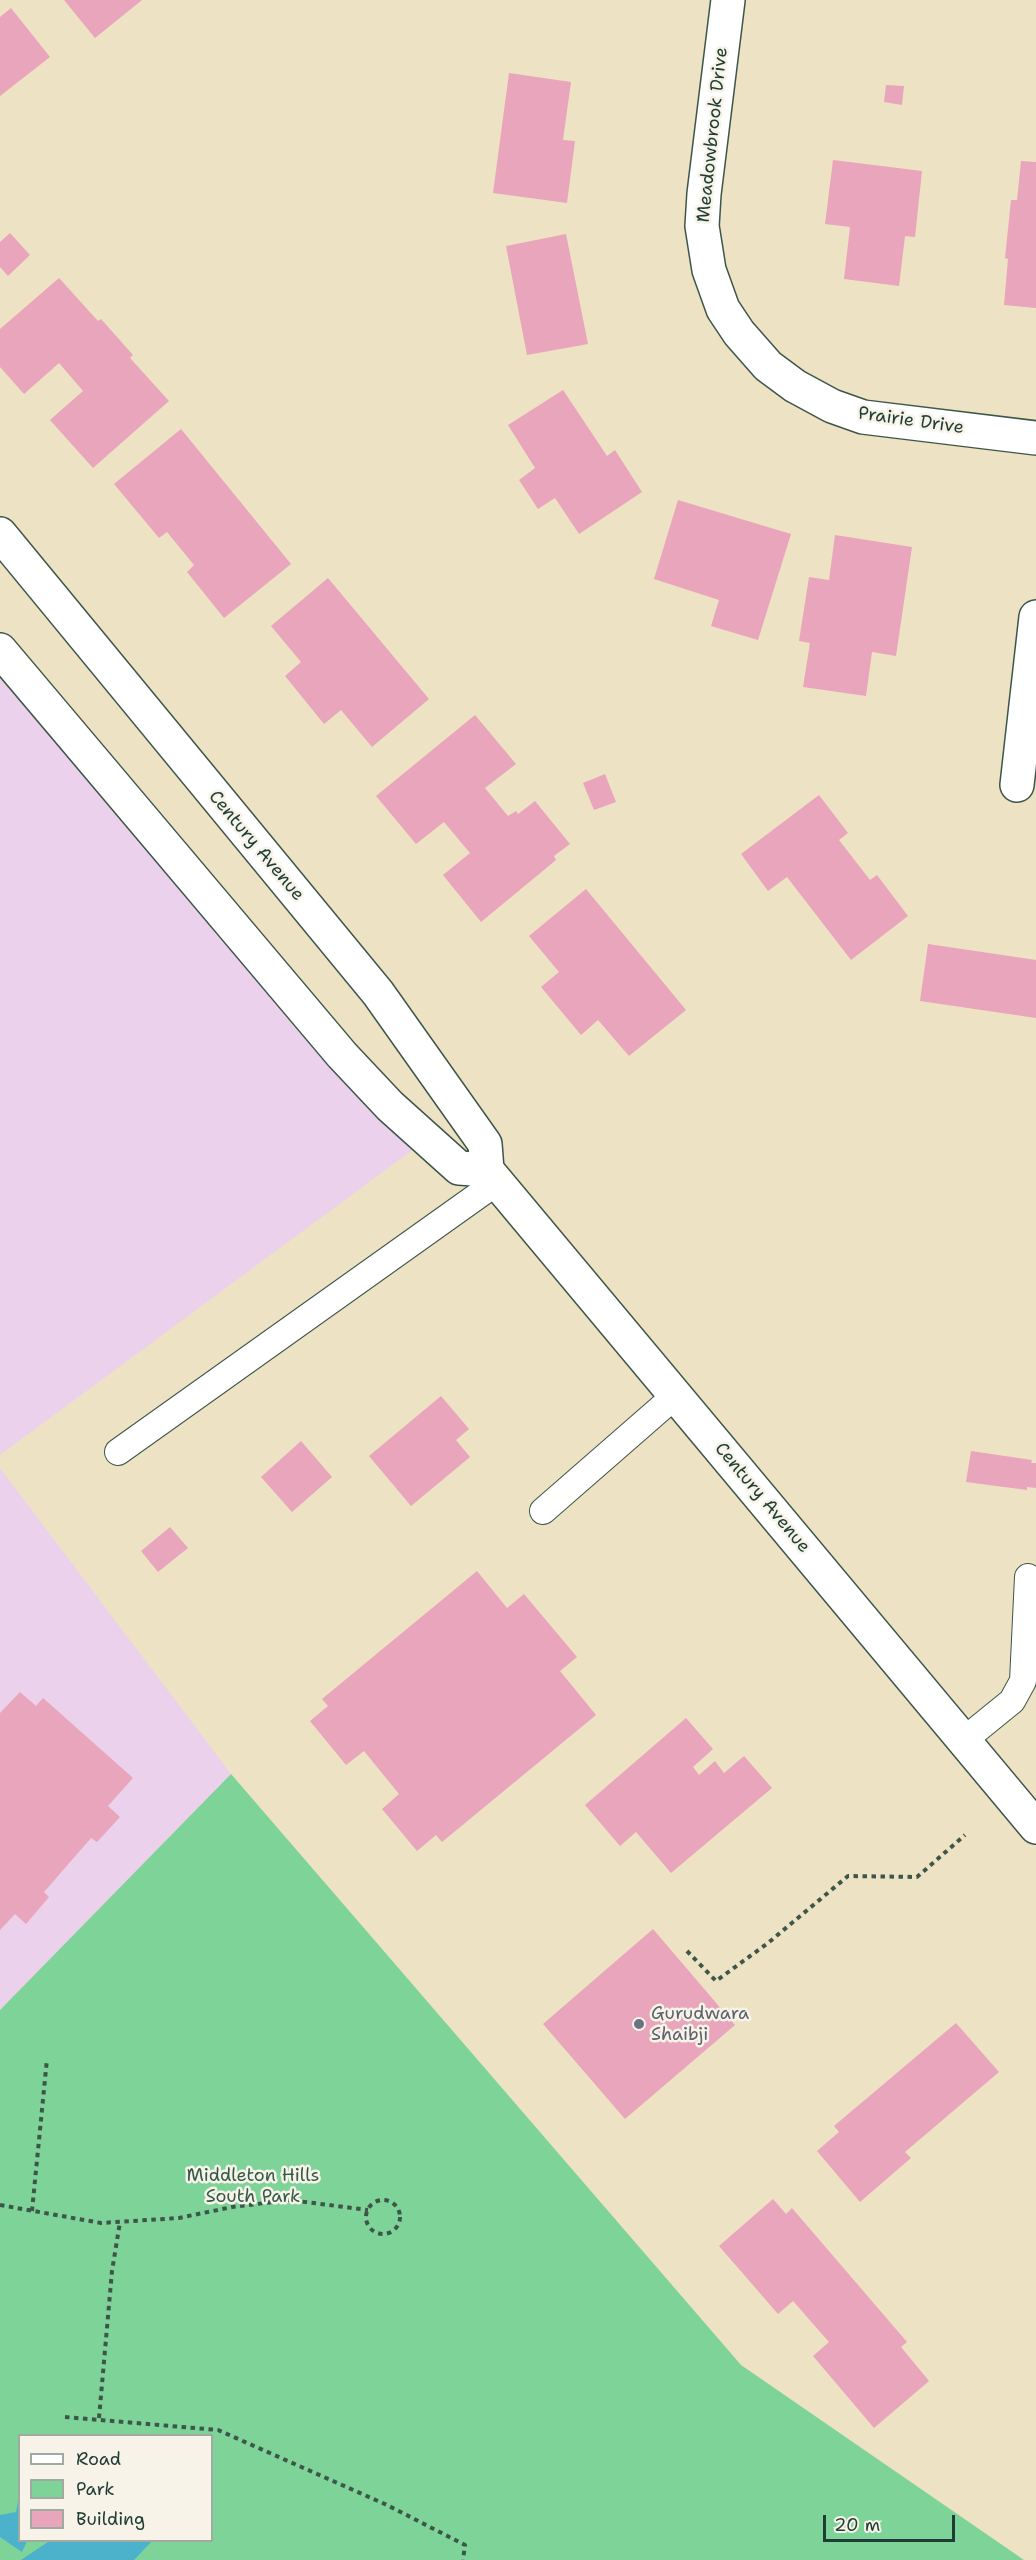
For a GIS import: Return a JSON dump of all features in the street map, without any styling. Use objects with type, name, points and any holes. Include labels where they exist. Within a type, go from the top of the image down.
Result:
[{"type":"main road","name":"Meadowbrook Drive","points":[[709,270],[702,226],[704,194],[728,0]]},
{"type":"main road","name":"Prairie Drive","points":[[709,270],[723,309],[739,333],[768,366],[795,386],[832,406],[863,417],[1036,438]]},
{"type":"main road","name":"Century Avenue","points":[[0,534],[378,993],[485,1144],[492,1176],[1036,1827]]},
{"type":"main road","points":[[1017,785],[1036,617]]},
{"type":"main road","points":[[0,650],[342,1055],[390,1106],[459,1168],[492,1176]]},
{"type":"lane","points":[[118,1452],[492,1176]]},
{"type":"lane","points":[[543,1511],[676,1395]]},
{"type":"lane","points":[[964,1740],[1012,1701],[1023,1681],[1028,1577]]},
{"type":"path","points":[[687,1951],[716,1981],[768,1942],[848,1876],[917,1876],[965,1835]]},
{"type":"path","points":[[32,2211],[47,2059]]},
{"type":"path","points":[[0,2205],[101,2223],[179,2218],[232,2207],[290,2200],[368,2210]]},
{"type":"path","points":[[387,2201],[399,2213],[398,2224],[385,2234],[375,2232],[366,2220],[368,2210],[376,2202],[387,2201]]},
{"type":"path","points":[[99,2418],[112,2271],[120,2222]]},
{"type":"path","points":[[65,2416],[218,2430],[387,2505],[465,2545],[463,2560]]},
{"type":"shaded area","points":[[0,650],[426,1140],[0,1455]]},
{"type":"shaded area","points":[[0,1468],[231,1774],[0,2010]]},
{"type":"green space","name":"Middleton Hills South Park","points":[[231,1774],[741,2365],[1024,2560],[0,2560],[0,2010]]},
{"type":"water","points":[[18,2501],[18,2542],[27,2542],[22,2552],[0,2537],[0,2515],[16,2512]]},
{"type":"water","points":[[48,2542],[151,2542],[134,2560],[21,2560]]},
{"type":"building","points":[[64,0],[142,0],[95,38]]},
{"type":"building","points":[[11,8],[50,57],[0,96],[0,17]]},
{"type":"building","points":[[509,73],[571,82],[563,140],[575,141],[567,203],[493,193]]},
{"type":"building","points":[[886,85],[904,86],[902,105],[884,102]]},
{"type":"building","points":[[833,160],[922,171],[915,237],[905,236],[899,286],[844,279],[850,227],[825,224]]},
{"type":"building","points":[[1021,161],[1036,162],[1036,308],[1004,305],[1008,259],[1005,258],[1011,200],[1017,200]]},
{"type":"building","points":[[10,233],[30,255],[8,276],[0,267],[0,242]]},
{"type":"building","points":[[566,234],[588,344],[527,355],[506,246]]},
{"type":"building","points":[[59,278],[98,321],[101,319],[133,355],[130,358],[169,401],[93,468],[50,420],[83,391],[59,363],[24,394],[0,367],[0,329]]},
{"type":"building","points":[[563,390],[607,456],[615,450],[642,492],[579,534],[555,498],[538,509],[519,480],[535,468],[508,425]]},
{"type":"building","points":[[181,429],[291,564],[224,618],[187,572],[194,565],[167,532],[159,538],[114,484]]},
{"type":"building","points":[[678,500],[791,534],[758,640],[711,626],[719,600],[654,579]]},
{"type":"building","points":[[835,535],[912,547],[896,656],[872,652],[866,696],[803,687],[810,643],[799,641],[809,577],[829,580]]},
{"type":"building","points":[[328,578],[429,699],[372,747],[341,710],[324,724],[285,676],[301,662],[271,626]]},
{"type":"building","points":[[475,715],[516,764],[485,788],[508,816],[516,811],[518,814],[535,801],[570,844],[554,856],[556,860],[481,922],[443,875],[470,853],[444,822],[416,844],[376,796]]},
{"type":"building","points":[[605,774],[616,802],[594,810],[583,783]]},
{"type":"building","points":[[819,795],[848,833],[839,840],[870,880],[877,875],[908,916],[851,960],[787,877],[768,891],[741,854]]},
{"type":"building","points":[[586,889],[686,1010],[629,1056],[598,1020],[581,1035],[541,987],[559,972],[529,936]]},
{"type":"building","points":[[928,944],[1036,960],[1036,1018],[920,1001]]},
{"type":"building","points":[[441,1396],[469,1429],[456,1440],[470,1457],[411,1506],[369,1456]]},
{"type":"building","points":[[301,1441],[332,1477],[292,1512],[261,1477]]},
{"type":"building","points":[[971,1451],[1032,1460],[1031,1463],[1036,1463],[1036,1488],[1027,1487],[1027,1490],[966,1482]]},
{"type":"building","points":[[170,1527],[188,1548],[158,1572],[141,1551]]},
{"type":"building","points":[[477,1571],[507,1608],[524,1594],[577,1657],[560,1671],[596,1715],[442,1842],[436,1835],[417,1851],[382,1809],[399,1794],[364,1751],[346,1765],[310,1721],[328,1706],[322,1699]]},
{"type":"building","points":[[20,1692],[36,1706],[43,1698],[133,1778],[108,1806],[120,1817],[97,1842],[91,1838],[44,1892],[49,1897],[26,1924],[15,1914],[0,1930],[0,1713]]},
{"type":"building","points":[[686,1718],[713,1749],[693,1767],[699,1775],[715,1761],[724,1773],[744,1756],[772,1788],[671,1873],[636,1832],[620,1846],[585,1805]]},
{"type":"building","name":"Gurudwara Shaibji","points":[[653,1929],[735,2025],[625,2119],[543,2024]]},
{"type":"building","points":[[956,2023],[999,2072],[905,2152],[911,2158],[860,2202],[817,2151],[839,2132],[834,2126]]},
{"type":"building","points":[[773,2199],[786,2214],[792,2208],[907,2342],[901,2347],[929,2381],[874,2428],[813,2356],[829,2342],[793,2301],[778,2314],[719,2246]]},
{"type":"place","name":"Gurudwara Shaibji","points":[[639,2024]]}]
